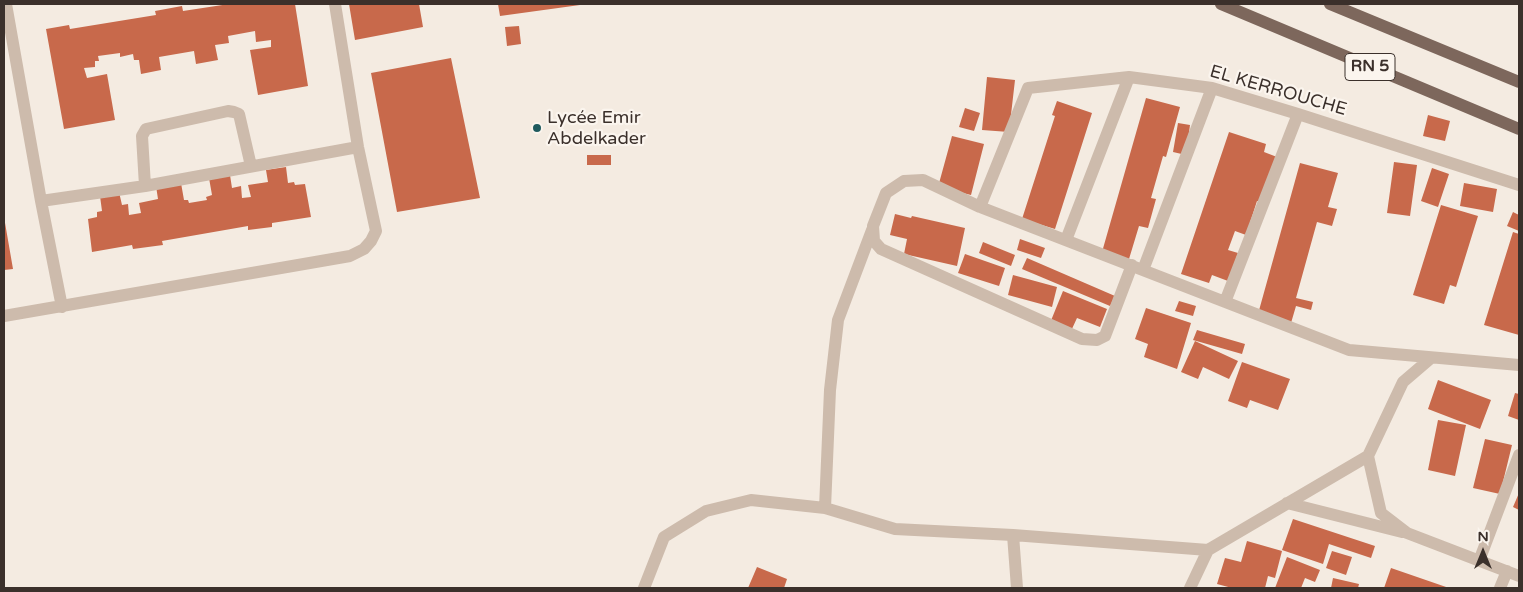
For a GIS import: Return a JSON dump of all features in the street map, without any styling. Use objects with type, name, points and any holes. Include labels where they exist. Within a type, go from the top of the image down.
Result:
[{"type":"main road","name":"RN 5","points":[[1221,4],[1519,130]]},
{"type":"main road","name":"RN 5","points":[[1330,4],[1519,82]]},
{"type":"street","points":[[6,4],[40,201],[62,307]]},
{"type":"street","points":[[4,316],[350,256],[364,249],[376,231],[358,147],[335,4]]},
{"type":"street","points":[[1066,240],[1129,77]]},
{"type":"street","name":"EL KERROUCHE","points":[[980,206],[1028,88],[1129,77],[1212,88],[1519,185]]},
{"type":"street","points":[[873,226],[874,240],[881,249],[1082,339],[1097,340],[1106,336],[1137,268],[1212,88]]},
{"type":"street","points":[[145,186],[142,136],[146,129],[228,111],[239,114],[251,166]]},
{"type":"street","points":[[1225,302],[1298,114]]},
{"type":"street","points":[[40,201],[145,186],[358,147]]},
{"type":"street","points":[[825,508],[830,390],[838,320],[886,193],[904,181],[923,180],[980,206],[1349,350],[1519,365]]},
{"type":"street","points":[[1190,588],[1208,550],[1368,456],[1403,382],[1431,358]]},
{"type":"street","points":[[1479,561],[1519,455]]},
{"type":"street","points":[[1368,456],[1381,513],[1407,533]]},
{"type":"street","points":[[644,588],[664,537],[706,512],[751,500],[825,508],[895,529],[1013,535],[1208,550]]},
{"type":"street","points":[[1287,502],[1407,533],[1513,574],[1500,588]]},
{"type":"street","points":[[1013,535],[1017,588]]},
{"type":"building","points":[[229,4],[295,4],[308,86],[258,95],[250,50],[271,47],[271,40],[256,42],[255,31],[228,36],[229,43],[215,45],[218,60],[196,64],[194,51],[159,57],[161,70],[141,74],[139,60],[134,60],[133,54],[120,57],[120,53],[98,56],[99,61],[95,61],[95,67],[84,68],[87,78],[107,74],[115,120],[64,129],[46,29],[69,25],[70,29],[156,15],[155,11],[182,6],[183,11]]},
{"type":"building","points":[[349,4],[419,4],[423,27],[355,40]]},
{"type":"building","points":[[498,4],[580,4],[580,5],[500,16]]},
{"type":"building","points":[[519,26],[521,44],[507,46],[505,27]]},
{"type":"building","points":[[451,58],[480,198],[397,212],[371,73]]},
{"type":"building","points":[[987,77],[1015,80],[1009,132],[982,130]]},
{"type":"building","points":[[1146,98],[1180,107],[1166,157],[1163,156],[1151,198],[1156,199],[1148,228],[1139,226],[1129,259],[1102,252]]},
{"type":"building","points":[[1057,101],[1092,113],[1055,229],[1022,219],[1055,116],[1052,115]]},
{"type":"building","points":[[965,108],[980,113],[974,131],[959,127]]},
{"type":"building","points":[[1428,115],[1450,121],[1445,141],[1423,136]]},
{"type":"building","points":[[1178,123],[1190,125],[1186,155],[1173,152]]},
{"type":"building","points":[[1229,132],[1266,144],[1264,152],[1277,157],[1261,202],[1257,201],[1246,235],[1235,231],[1228,250],[1238,253],[1228,281],[1212,275],[1209,283],[1181,274]]},
{"type":"building","points":[[952,136],[984,144],[971,195],[938,187]]},
{"type":"building","points":[[587,155],[611,155],[611,165],[587,165]]},
{"type":"building","points":[[1394,162],[1417,165],[1410,216],[1387,213]]},
{"type":"building","points":[[1300,163],[1338,173],[1328,207],[1337,209],[1332,226],[1317,222],[1296,298],[1313,302],[1311,310],[1296,306],[1291,323],[1258,314]]},
{"type":"building","points":[[286,167],[288,183],[294,182],[295,185],[305,184],[311,217],[272,223],[272,227],[248,230],[248,226],[162,241],[163,245],[133,249],[132,245],[92,252],[88,219],[97,217],[97,212],[102,211],[100,196],[119,192],[122,205],[128,204],[129,215],[141,213],[139,203],[158,199],[156,186],[181,183],[184,200],[188,200],[189,203],[207,200],[206,197],[212,195],[209,178],[230,175],[232,188],[241,186],[242,198],[251,197],[248,185],[268,182],[266,170]]},
{"type":"building","points":[[1432,168],[1449,174],[1438,207],[1421,201]]},
{"type":"building","points":[[1464,183],[1497,189],[1493,212],[1460,206]]},
{"type":"building","points":[[1441,205],[1478,216],[1456,287],[1450,285],[1444,304],[1413,295]]},
{"type":"building","points":[[1513,212],[1519,215],[1519,231],[1507,226]]},
{"type":"building","points":[[895,214],[965,228],[957,266],[904,254],[907,239],[890,235]]},
{"type":"building","points":[[4,217],[13,269],[4,270]]},
{"type":"building","points":[[1513,232],[1519,234],[1519,335],[1484,325]]},
{"type":"building","points":[[1020,239],[1045,248],[1041,258],[1017,250]]},
{"type":"building","points":[[983,242],[1015,255],[1011,266],[979,253]]},
{"type":"building","points":[[965,254],[1005,268],[999,286],[958,273]]},
{"type":"building","points":[[1027,258],[1115,296],[1110,306],[1022,269]]},
{"type":"building","points":[[1013,275],[1057,287],[1052,307],[1008,295]]},
{"type":"building","points":[[1063,291],[1107,309],[1100,327],[1077,318],[1071,331],[1050,323]]},
{"type":"building","points":[[1179,301],[1196,306],[1193,316],[1175,311]]},
{"type":"building","points":[[1146,308],[1191,323],[1177,369],[1144,357],[1148,344],[1135,339]]},
{"type":"building","points":[[1197,330],[1245,344],[1242,354],[1193,340]]},
{"type":"building","points":[[1195,341],[1238,361],[1229,379],[1203,367],[1198,379],[1181,372]]},
{"type":"building","points":[[1242,362],[1290,379],[1278,410],[1250,400],[1247,408],[1228,401]]},
{"type":"building","points":[[1438,380],[1491,400],[1480,429],[1428,409]]},
{"type":"building","points":[[1515,393],[1519,394],[1519,420],[1508,416]]},
{"type":"building","points":[[1438,420],[1466,425],[1455,476],[1428,470]]},
{"type":"building","points":[[1485,439],[1512,445],[1500,494],[1473,488]]},
{"type":"building","points":[[1519,493],[1519,510],[1513,507]]},
{"type":"building","points":[[1293,519],[1375,546],[1371,558],[1329,544],[1323,564],[1282,550]]},
{"type":"building","points":[[1247,541],[1282,551],[1275,578],[1268,576],[1265,588],[1232,588],[1217,584],[1225,558],[1241,562]]},
{"type":"building","points":[[1332,551],[1352,557],[1346,575],[1326,568]]},
{"type":"building","points":[[1287,557],[1320,570],[1315,582],[1305,578],[1301,588],[1275,588]]},
{"type":"building","points":[[757,567],[787,579],[784,588],[748,588]]},
{"type":"building","points":[[1391,568],[1449,588],[1384,588]]},
{"type":"building","points":[[1333,578],[1359,584],[1358,588],[1331,588]]},
{"type":"place","name":"Lycée Emir Abdelkader","points":[[537,128]]}]
